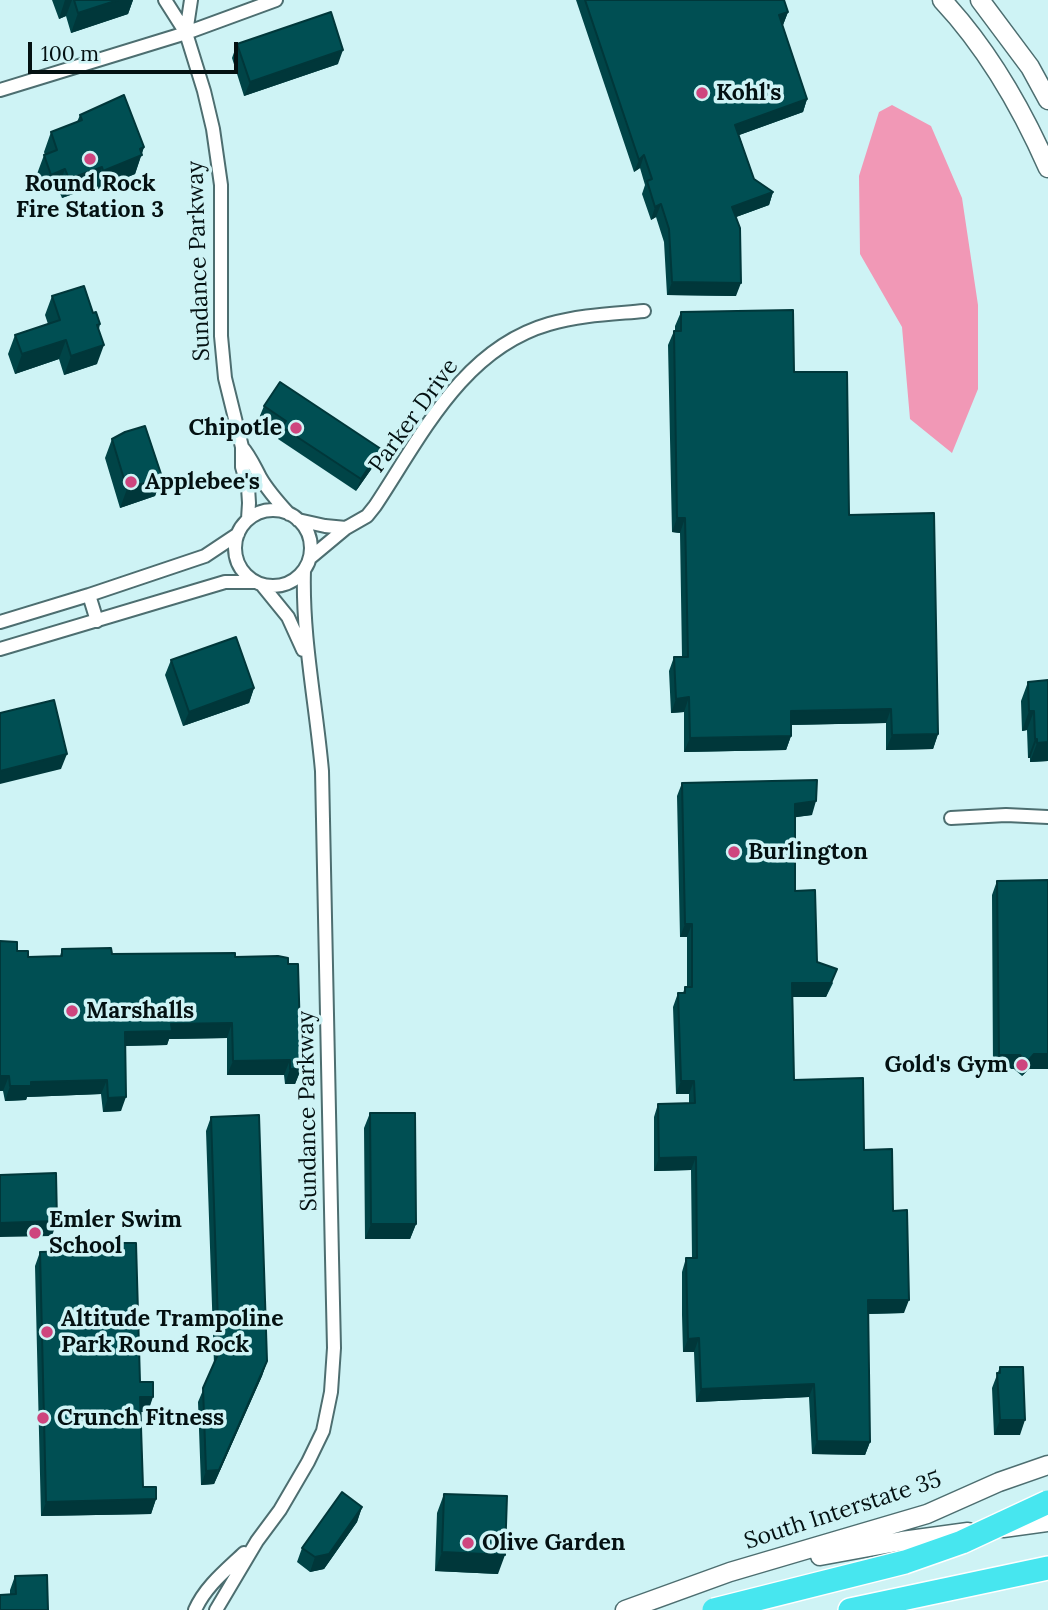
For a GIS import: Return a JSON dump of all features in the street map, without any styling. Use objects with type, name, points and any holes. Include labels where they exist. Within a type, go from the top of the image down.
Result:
[{"type":"highway","points":[[714,1610],[905,1562],[962,1542],[1048,1502]]},
{"type":"highway","points":[[850,1610],[1048,1568]]},
{"type":"main road","points":[[942,0],[963,22],[1028,123],[1048,168]]},
{"type":"main road","points":[[980,0],[1030,68],[1048,100]]},
{"type":"main road","name":"South Interstate 35","points":[[625,1610],[730,1572],[927,1514],[999,1482],[1048,1465]]},
{"type":"main road","name":"South Interstate 35","points":[[730,1572],[902,1541],[1048,1522]]},
{"type":"street","name":"Sundance Parkway","points":[[165,0],[186,33],[204,91],[221,185],[221,336],[226,378],[242,447],[242,467],[249,495],[248,519]]},
{"type":"street","name":"Sundance Parkway","points":[[186,33],[191,0]]},
{"type":"street","points":[[0,90],[186,33],[276,0]]},
{"type":"street","name":"Parker Drive","points":[[307,564],[346,528],[367,516],[454,389],[487,356],[503,345],[549,324],[591,315],[644,312]]},
{"type":"street","name":"Sundance Parkway","points":[[242,447],[273,496],[294,517]]},
{"type":"street","points":[[259,584],[238,565],[235,548],[238,534],[248,519],[268,510],[325,526],[346,528]]},
{"type":"street","points":[[0,649],[225,582],[286,584],[296,578],[307,564],[311,544],[307,531],[294,517]]},
{"type":"street","points":[[0,622],[89,596],[205,556],[238,534]]},
{"type":"street","name":"Sundance Parkway","points":[[216,1610],[308,1462],[323,1431],[331,1392],[334,1348],[322,771],[318,724],[307,660],[303,601],[307,564]]},
{"type":"street","name":"Sundance Parkway","points":[[259,584],[288,617],[307,660]]},
{"type":"street","points":[[89,596],[97,621]]},
{"type":"street","points":[[951,818],[1048,817]]},
{"type":"street","name":"Sundance Parkway","points":[[195,1610],[200,1598],[217,1578],[257,1541]]},
{"type":"shaded area","points":[[892,105],[931,126],[962,198],[978,305],[978,389],[952,453],[910,419],[902,327],[860,254],[859,176],[879,112]]},
{"type":"building","points":[[74,0],[118,0],[78,13]]},
{"type":"building","name":"Kohl's","points":[[585,0],[784,0],[788,12],[779,15],[807,99],[735,125],[754,179],[773,192],[732,207],[740,228],[741,283],[672,282],[669,229],[661,204],[655,207],[647,181],[652,179],[644,155],[639,160]]},
{"type":"building","points":[[331,12],[343,50],[250,82],[237,44]]},
{"type":"building","name":"Round Rock Fire Station 3","points":[[124,95],[144,147],[140,149],[142,155],[103,171],[102,167],[69,179],[65,169],[51,175],[44,155],[57,150],[51,132],[82,120],[80,115]]},
{"type":"building","points":[[84,286],[93,313],[96,312],[104,345],[71,356],[66,340],[22,354],[15,335],[60,320],[52,296]]},
{"type":"building","points":[[793,310],[794,372],[847,372],[849,515],[934,513],[938,734],[892,735],[891,709],[791,711],[791,736],[690,738],[689,697],[676,699],[674,657],[688,657],[685,518],[677,518],[674,331],[681,331],[681,312]]},
{"type":"building","points":[[280,382],[381,449],[361,479],[282,427],[286,421],[264,406]]},
{"type":"building","points":[[145,426],[162,477],[127,489],[112,439]]},
{"type":"building","points":[[236,637],[254,688],[189,712],[171,660]]},
{"type":"building","points":[[1048,680],[1048,742],[1037,743],[1034,711],[1029,711],[1028,682]]},
{"type":"building","points":[[54,700],[67,754],[0,771],[0,713]]},
{"type":"building","points":[[817,780],[816,801],[795,804],[795,891],[815,890],[817,962],[837,969],[831,983],[792,983],[794,1080],[863,1078],[864,1150],[892,1149],[893,1211],[907,1210],[909,1300],[868,1300],[870,1442],[817,1441],[814,1384],[701,1389],[699,1338],[688,1339],[686,1258],[697,1258],[696,1157],[659,1158],[658,1104],[695,1103],[694,1081],[681,1081],[678,993],[685,993],[685,987],[692,987],[692,924],[685,924],[682,783]]},
{"type":"building","points":[[1048,880],[1048,1054],[1034,1054],[1027,1062],[1020,1055],[999,1055],[997,881]]},
{"type":"building","points":[[0,941],[17,942],[17,951],[28,951],[28,957],[62,956],[62,949],[111,948],[112,954],[235,953],[235,957],[288,958],[288,964],[298,964],[301,1069],[290,1069],[290,1060],[233,1061],[232,1023],[171,1024],[172,1031],[125,1032],[126,1097],[108,1098],[107,1080],[31,1082],[31,1086],[10,1086],[9,1076],[0,1076]]},
{"type":"building","points":[[370,1113],[415,1113],[416,1224],[371,1224]]},
{"type":"building","points":[[259,1115],[267,1361],[219,1470],[206,1471],[203,1388],[219,1352],[211,1117]]},
{"type":"building","points":[[56,1173],[57,1221],[0,1223],[0,1175]]},
{"type":"building","points":[[119,1243],[136,1243],[140,1382],[153,1382],[153,1397],[140,1397],[143,1487],[156,1487],[156,1499],[46,1502],[40,1252],[119,1250]]},
{"type":"building","points":[[1000,1367],[1023,1367],[1025,1420],[1000,1420],[997,1373],[1000,1373]]},
{"type":"building","points":[[342,1492],[362,1507],[329,1554],[315,1557],[302,1548]]},
{"type":"building","name":"Olive Garden","points":[[444,1494],[507,1496],[505,1555],[442,1552]]},
{"type":"building","points":[[47,1575],[48,1610],[0,1610],[0,1595],[16,1594],[15,1576]]},
{"type":"place","name":"Kohl's","points":[[702,93]]},
{"type":"place","name":"Round Rock Fire Station 3","points":[[90,159]]},
{"type":"place","name":"Chipotle","points":[[296,428]]},
{"type":"place","name":"Applebee's","points":[[131,482]]},
{"type":"place","name":"Burlington","points":[[734,852]]},
{"type":"place","name":"Marshalls","points":[[72,1011]]},
{"type":"place","name":"Gold's Gym","points":[[1022,1065]]},
{"type":"place","name":"Emler Swim School","points":[[35,1233]]},
{"type":"place","name":"Altitude Trampoline Park Round Rock","points":[[47,1332]]},
{"type":"place","name":"Crunch Fitness","points":[[43,1418]]},
{"type":"place","name":"Olive Garden","points":[[468,1543]]}]
